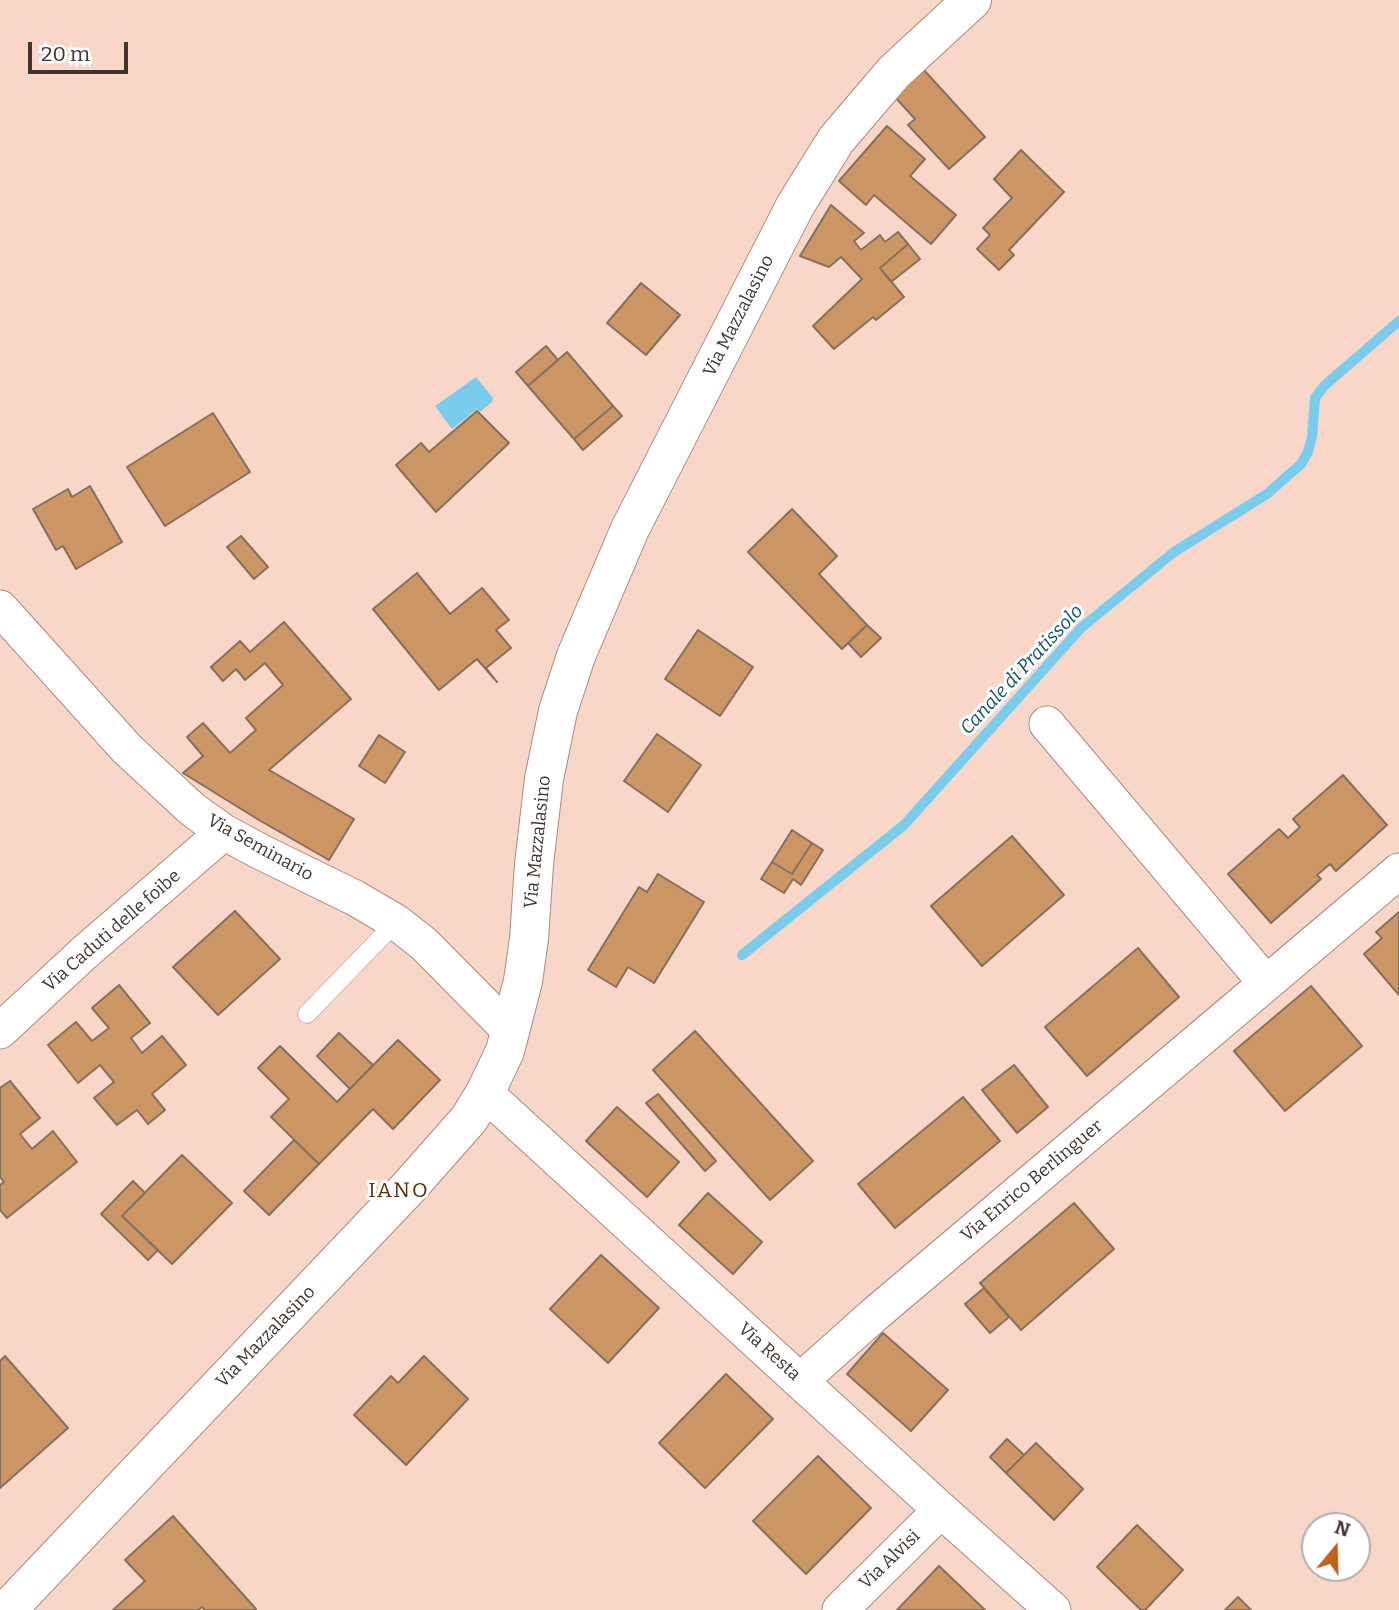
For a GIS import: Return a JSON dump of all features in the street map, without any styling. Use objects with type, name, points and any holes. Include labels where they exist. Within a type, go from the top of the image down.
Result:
[{"type":"main road","name":"Via Mazzalasino","points":[[7,1610],[409,1187],[469,1119],[485,1093],[496,1074],[511,1032],[527,950],[538,820],[550,746],[576,656],[630,529],[795,206],[836,140],[894,72],[972,0]]},
{"type":"street","name":"Via Seminario","points":[[0,608],[53,670],[137,759],[193,810],[258,851],[355,898],[396,922],[424,944],[511,1032]]},
{"type":"street","points":[[1047,724],[1266,983]]},
{"type":"street","name":"Via Caduti delle foibe","points":[[0,1031],[224,832]]},
{"type":"street","name":"Via Enrico Berlinguer","points":[[800,1381],[875,1314],[1399,871]]},
{"type":"street","name":"Via Resta","points":[[485,1093],[1054,1610]]},
{"type":"street","name":"Via Alvisi","points":[[840,1610],[941,1510]]},
{"type":"lane","points":[[307,1014],[396,922]]},
{"type":"water","points":[[476,377],[493,398],[492,402],[480,412],[477,409],[452,429],[435,406]]},
{"type":"building","points":[[923,69],[985,137],[949,169],[908,125],[915,119],[894,96]]},
{"type":"building","points":[[887,126],[925,159],[910,176],[956,215],[931,244],[874,195],[866,205],[839,181]]},
{"type":"building","points":[[1021,150],[1064,192],[1009,250],[1014,255],[999,270],[977,249],[990,235],[983,228],[1012,198],[994,179]]},
{"type":"building","points":[[831,205],[864,233],[854,241],[861,250],[880,235],[885,242],[898,232],[908,244],[880,268],[904,297],[876,320],[873,317],[834,349],[813,326],[862,279],[841,257],[829,267],[800,256]]},
{"type":"building","points":[[908,244],[920,259],[891,282],[880,268]]},
{"type":"building","points":[[641,283],[680,315],[646,355],[607,323]]},
{"type":"building","points":[[546,346],[558,360],[528,386],[516,372]]},
{"type":"building","points":[[567,352],[613,406],[574,439],[528,386]]},
{"type":"building","points":[[613,406],[622,416],[583,450],[574,439]]},
{"type":"building","points":[[477,411],[509,443],[436,512],[396,465],[421,443],[429,452]]},
{"type":"building","points":[[213,413],[250,472],[165,526],[127,467]]},
{"type":"building","points":[[90,486],[122,542],[76,569],[63,546],[56,550],[33,509],[68,489],[72,497]]},
{"type":"building","points":[[792,509],[837,556],[819,574],[867,625],[842,649],[748,552]]},
{"type":"building","points":[[241,536],[268,567],[254,579],[227,547]]},
{"type":"building","points":[[417,573],[450,614],[482,588],[509,620],[496,630],[511,648],[486,668],[497,682],[477,659],[439,690],[373,609]]},
{"type":"building","points":[[284,622],[351,699],[269,770],[354,819],[329,860],[183,773],[203,756],[187,737],[203,723],[230,753],[256,730],[246,718],[283,685],[265,663],[245,680],[236,669],[223,681],[211,667],[240,641],[250,652]]},
{"type":"building","points":[[867,625],[881,638],[861,657],[848,643]]},
{"type":"building","points":[[698,630],[753,667],[720,716],[665,679]]},
{"type":"building","points":[[657,734],[701,765],[668,812],[624,781]]},
{"type":"building","points":[[379,735],[405,752],[385,783],[359,766]]},
{"type":"building","points":[[1343,775],[1387,825],[1336,871],[1330,864],[1317,875],[1321,879],[1271,923],[1228,874],[1279,829],[1288,838],[1300,827],[1293,819]]},
{"type":"building","points":[[792,830],[812,843],[792,874],[772,862]]},
{"type":"building","points":[[1012,836],[1064,895],[982,966],[931,906]]},
{"type":"building","points":[[812,843],[823,850],[801,885],[793,879],[784,893],[761,879],[772,862],[792,874]]},
{"type":"building","points":[[658,874],[704,902],[654,983],[628,967],[616,987],[588,970],[639,887],[647,892]]},
{"type":"building","points":[[235,911],[280,959],[218,1015],[173,967]]},
{"type":"building","points":[[1399,912],[1399,995],[1364,954],[1382,938],[1376,932]]},
{"type":"building","points":[[1138,948],[1179,997],[1087,1076],[1045,1027]]},
{"type":"building","points":[[119,985],[150,1023],[131,1038],[142,1053],[162,1036],[186,1065],[152,1094],[165,1110],[148,1124],[137,1110],[117,1125],[94,1098],[114,1082],[100,1065],[78,1083],[48,1045],[76,1022],[92,1041],[109,1028],[92,1008]]},
{"type":"building","points":[[1311,986],[1362,1046],[1285,1111],[1234,1051]]},
{"type":"building","points":[[695,1031],[813,1161],[770,1200],[653,1070]]},
{"type":"building","points":[[339,1033],[373,1065],[350,1089],[317,1056]]},
{"type":"building","points":[[398,1040],[440,1080],[393,1129],[373,1109],[319,1164],[271,1117],[289,1099],[258,1068],[280,1046],[337,1102]]},
{"type":"building","points":[[1014,1065],[1048,1107],[1017,1133],[982,1090]]},
{"type":"building","points":[[10,1081],[40,1118],[20,1134],[32,1149],[53,1131],[77,1162],[7,1218],[0,1210],[0,1185],[4,1182],[0,1177],[0,1088]]},
{"type":"building","points":[[658,1094],[716,1161],[705,1171],[646,1103]]},
{"type":"building","points":[[963,1097],[1000,1141],[895,1228],[858,1184]]},
{"type":"building","points":[[617,1107],[679,1162],[647,1197],[586,1141]]},
{"type":"building","points":[[294,1140],[319,1164],[269,1215],[244,1191]]},
{"type":"building","points":[[182,1155],[232,1203],[172,1264],[122,1216]]},
{"type":"building","points":[[133,1181],[145,1193],[122,1216],[158,1250],[148,1260],[101,1214]]},
{"type":"building","points":[[708,1193],[762,1242],[733,1274],[679,1225]]},
{"type":"building","points":[[1074,1203],[1114,1249],[1021,1330],[980,1283]]},
{"type":"building","points":[[601,1255],[659,1308],[608,1363],[550,1309]]},
{"type":"building","points":[[984,1288],[1009,1317],[990,1333],[965,1304]]},
{"type":"building","points":[[883,1333],[948,1390],[911,1431],[847,1374]]},
{"type":"building","points":[[5,1356],[68,1428],[0,1488],[0,1361]]},
{"type":"building","points":[[424,1356],[468,1399],[406,1465],[354,1415],[391,1376],[398,1383]]},
{"type":"building","points":[[726,1374],[773,1419],[705,1488],[659,1443]]},
{"type":"building","points":[[1007,1439],[1024,1455],[1006,1473],[990,1457]]},
{"type":"building","points":[[1036,1443],[1083,1489],[1054,1520],[1006,1473]]},
{"type":"building","points":[[818,1456],[871,1508],[806,1574],[753,1521]]},
{"type":"building","points":[[173,1516],[255,1610],[205,1610],[202,1607],[198,1610],[113,1610],[145,1581],[125,1560]]},
{"type":"building","points":[[1137,1525],[1183,1570],[1145,1610],[1141,1610],[1097,1567]]},
{"type":"building","points":[[939,1566],[985,1610],[897,1610]]},
{"type":"building","points":[[1238,1597],[1251,1610],[1225,1610]]},
{"type":"waterway","name":"Canale di Pratissolo","points":[[742,955],[904,825],[1081,628],[1174,552],[1267,494],[1301,464],[1312,437],[1315,398],[1324,386],[1399,321]]},
{"type":"district","name":"IANO","points":[[399,1191]]}]
